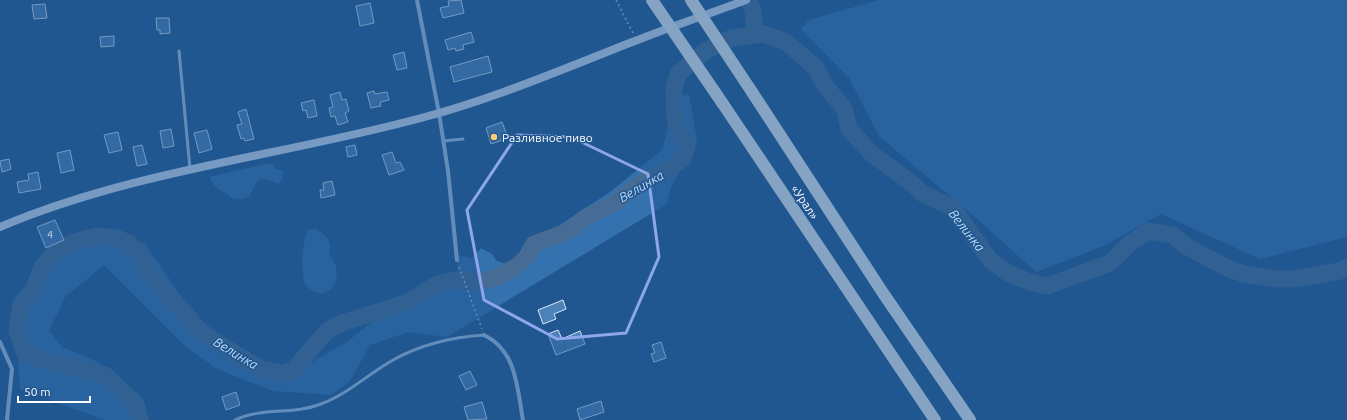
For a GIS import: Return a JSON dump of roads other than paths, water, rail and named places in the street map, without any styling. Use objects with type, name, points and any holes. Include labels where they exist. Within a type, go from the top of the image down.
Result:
[{"type":"highway","name":"«Урал»","points":[[652,0],[935,420]]},
{"type":"highway","name":"«Урал»","points":[[691,0],[883,293],[970,420]]},
{"type":"street","points":[[417,0],[439,113],[456,260]]},
{"type":"street","points":[[0,227],[82,196],[126,184],[312,145],[439,113],[551,74],[636,40],[746,0]]},
{"type":"street","points":[[484,335],[494,340],[509,357],[513,368],[523,420]]},
{"type":"street","points":[[0,342],[12,369],[7,420]]},
{"type":"lane","points":[[179,51],[190,170]]},
{"type":"lane","points":[[443,141],[463,139]]},
{"type":"lane","points":[[234,420],[246,414],[320,405],[343,394],[395,359],[431,345],[464,336],[484,335]]},
{"type":"waterway","points":[[749,0],[753,10],[755,34]]},
{"type":"waterway","name":"Велинка","points":[[140,420],[136,404],[105,375],[39,359],[24,351],[17,331],[21,304],[33,290],[43,266],[54,254],[73,242],[98,236],[117,238],[129,243],[139,253],[148,272],[161,285],[168,296],[188,316],[197,328],[209,338],[263,370],[283,373],[293,370],[327,331],[342,323],[408,302],[437,284],[456,280],[483,281],[498,277],[517,266],[526,258],[534,244],[569,231],[586,217],[618,201],[625,194],[653,176],[668,170],[683,159],[687,146],[678,130],[675,118],[674,90],[678,74],[705,51],[732,38],[764,34],[786,42],[816,68],[826,87],[844,108],[849,129],[872,154],[914,185],[922,193],[953,208],[990,260],[1008,273],[1030,282],[1047,286],[1110,263],[1129,244],[1148,231],[1173,235],[1186,246],[1227,268],[1244,274],[1277,279],[1293,279],[1340,271],[1347,267]]},
{"type":"place","name":"Разливное пиво","points":[[494,137]]}]
